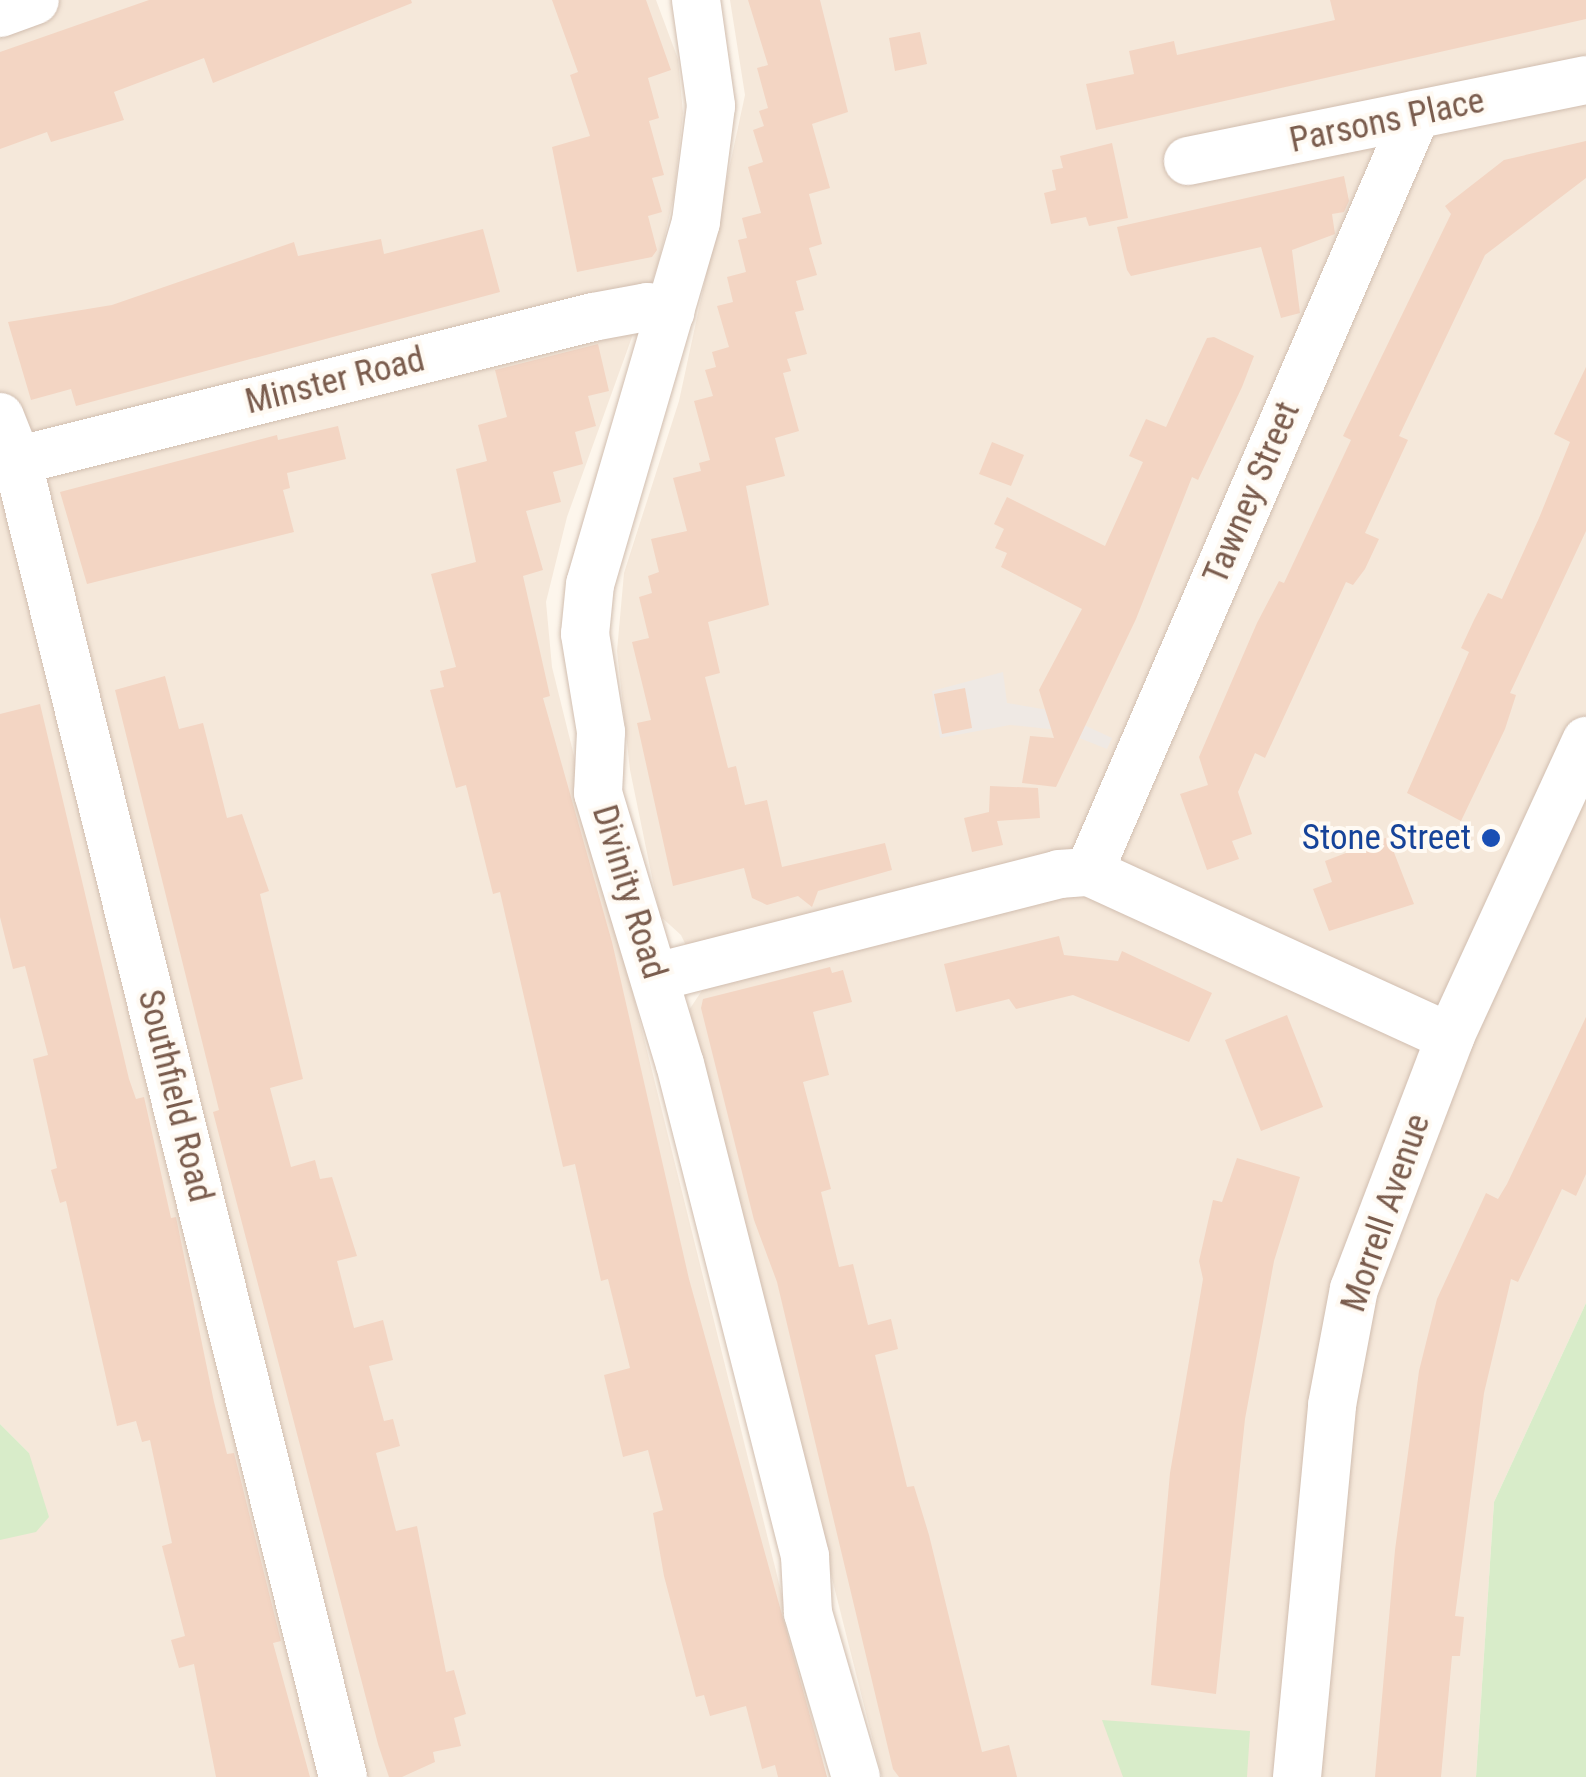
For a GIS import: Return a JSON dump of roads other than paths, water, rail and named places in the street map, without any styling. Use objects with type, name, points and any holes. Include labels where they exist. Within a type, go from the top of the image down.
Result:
[{"type":"street","points":[[0,12],[35,0]]},
{"type":"street","name":"Divinity Road","points":[[696,0],[711,106],[696,222],[590,584],[585,634],[600,732],[598,793],[656,976],[804,1556],[808,1613],[856,1777]]},
{"type":"street","name":"Parsons Place","points":[[1188,161],[1586,80]]},
{"type":"street","name":"Tawney Street","points":[[1089,872],[1416,115]]},
{"type":"street","name":"Minster Road","points":[[6,447],[593,317],[647,308],[670,312]]},
{"type":"street","name":"Southfield Road","points":[[6,447],[343,1777]]},
{"type":"street","name":"Morrell Avenue","points":[[1297,1777],[1332,1405],[1354,1289],[1450,1037],[1586,741]]},
{"type":"street","points":[[656,976],[1058,874],[1089,872],[1450,1037]]},
{"type":"place","name":"Stone Street","points":[[1491,838]]}]
